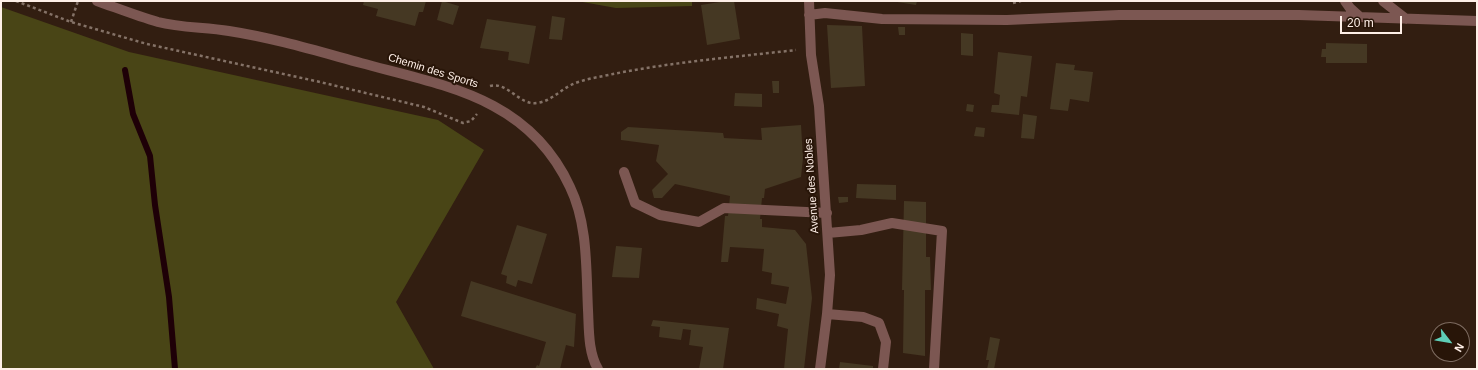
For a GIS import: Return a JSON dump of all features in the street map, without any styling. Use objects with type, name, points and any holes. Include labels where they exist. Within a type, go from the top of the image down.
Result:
[{"type":"street","name":"Chemin des Sports","points":[[97,1],[159,22],[230,31],[283,42],[457,89],[493,104],[527,127],[554,159],[571,187],[580,216],[585,255],[589,332],[593,361],[598,369]]},
{"type":"street","name":"Avenue des Nobles","points":[[809,1],[811,49],[819,106],[830,275],[828,314],[820,369]]},
{"type":"street","points":[[1345,1],[1360,18]]},
{"type":"street","points":[[1383,1],[1406,18]]},
{"type":"street","points":[[809,15],[825,13],[882,19],[1007,20],[1119,15],[1299,15],[1477,21]]},
{"type":"street","points":[[624,172],[635,202],[660,215],[699,222],[724,208],[827,213]]},
{"type":"street","points":[[828,234],[861,230],[892,223],[942,231],[934,369]]},
{"type":"street","points":[[828,314],[863,317],[879,322],[886,342],[883,369]]},
{"type":"path","points":[[16,1],[71,22],[147,44],[320,82],[424,107],[463,123],[471,121],[478,111]]},
{"type":"path","points":[[71,22],[78,1]]},
{"type":"path","points":[[486,91],[489,86],[499,86],[535,104],[547,100],[572,84],[612,74],[664,66],[811,49]]},
{"type":"shaded area","points":[[577,1],[692,1],[692,6],[616,8]]},
{"type":"shaded area","points":[[1,7],[129,52],[438,120],[484,150],[396,302],[434,369],[1,369]]},
{"type":"building","points":[[364,1],[426,1],[423,12],[419,12],[415,26],[376,16],[378,9],[363,5]]},
{"type":"building","points":[[442,1],[459,6],[453,25],[437,20]]},
{"type":"building","points":[[734,1],[740,39],[707,45],[701,5]]},
{"type":"building","points":[[891,1],[917,1],[916,5]]},
{"type":"building","points":[[552,16],[565,18],[562,40],[549,39]]},
{"type":"building","points":[[487,19],[536,26],[529,64],[508,60],[509,52],[480,48]]},
{"type":"building","points":[[827,25],[862,26],[865,86],[831,88]]},
{"type":"building","points":[[898,27],[905,27],[905,35],[899,35]]},
{"type":"building","points":[[961,33],[973,34],[973,56],[961,55]]},
{"type":"building","points":[[1326,43],[1367,44],[1367,63],[1326,63],[1326,57],[1321,57],[1322,49],[1326,49]]},
{"type":"building","points":[[998,52],[1032,56],[1027,97],[1021,96],[1019,115],[991,112],[992,105],[999,105],[1000,95],[994,93]]},
{"type":"building","points":[[1056,63],[1075,65],[1074,70],[1093,72],[1089,102],[1070,99],[1068,111],[1050,109]]},
{"type":"building","points":[[772,81],[779,81],[779,93],[773,93]]},
{"type":"building","points":[[735,93],[762,94],[762,107],[734,106]]},
{"type":"building","points":[[967,104],[974,105],[973,112],[966,111]]},
{"type":"building","points":[[1023,114],[1037,116],[1034,139],[1021,138]]},
{"type":"building","points":[[801,125],[803,158],[801,177],[765,189],[764,198],[762,198],[760,219],[762,219],[762,227],[795,230],[806,244],[812,298],[804,369],[784,369],[788,329],[777,326],[779,314],[756,309],[757,298],[786,304],[789,287],[771,284],[772,273],[762,271],[764,249],[730,247],[728,262],[721,262],[725,216],[728,216],[730,196],[675,184],[662,198],[654,198],[652,190],[668,174],[656,161],[659,145],[621,140],[621,132],[628,127],[723,133],[724,138],[762,140],[761,128]]},
{"type":"building","points":[[976,127],[985,128],[984,137],[974,136]]},
{"type":"building","points":[[857,184],[896,185],[896,200],[856,198]]},
{"type":"building","points":[[838,197],[848,197],[848,202],[839,203]]},
{"type":"building","points":[[904,201],[926,202],[926,257],[930,257],[931,290],[925,290],[925,356],[903,353],[904,290],[902,290]]},
{"type":"building","points":[[517,225],[547,234],[532,284],[518,280],[516,287],[506,283],[507,276],[501,274]]},
{"type":"building","points":[[616,246],[642,248],[639,278],[612,277]]},
{"type":"building","points":[[471,281],[576,314],[574,347],[566,345],[560,369],[535,369],[537,365],[539,366],[546,342],[461,316]]},
{"type":"building","points":[[653,320],[729,328],[723,369],[699,369],[703,347],[689,345],[691,330],[683,329],[681,340],[659,337],[660,327],[651,326]]},
{"type":"building","points":[[990,337],[1000,339],[994,369],[987,369],[989,360],[986,360]]},
{"type":"building","points":[[840,362],[873,366],[873,369],[839,369]]},
{"type":"waterway","points":[[125,70],[133,114],[150,156],[155,205],[169,297],[175,369]]}]
